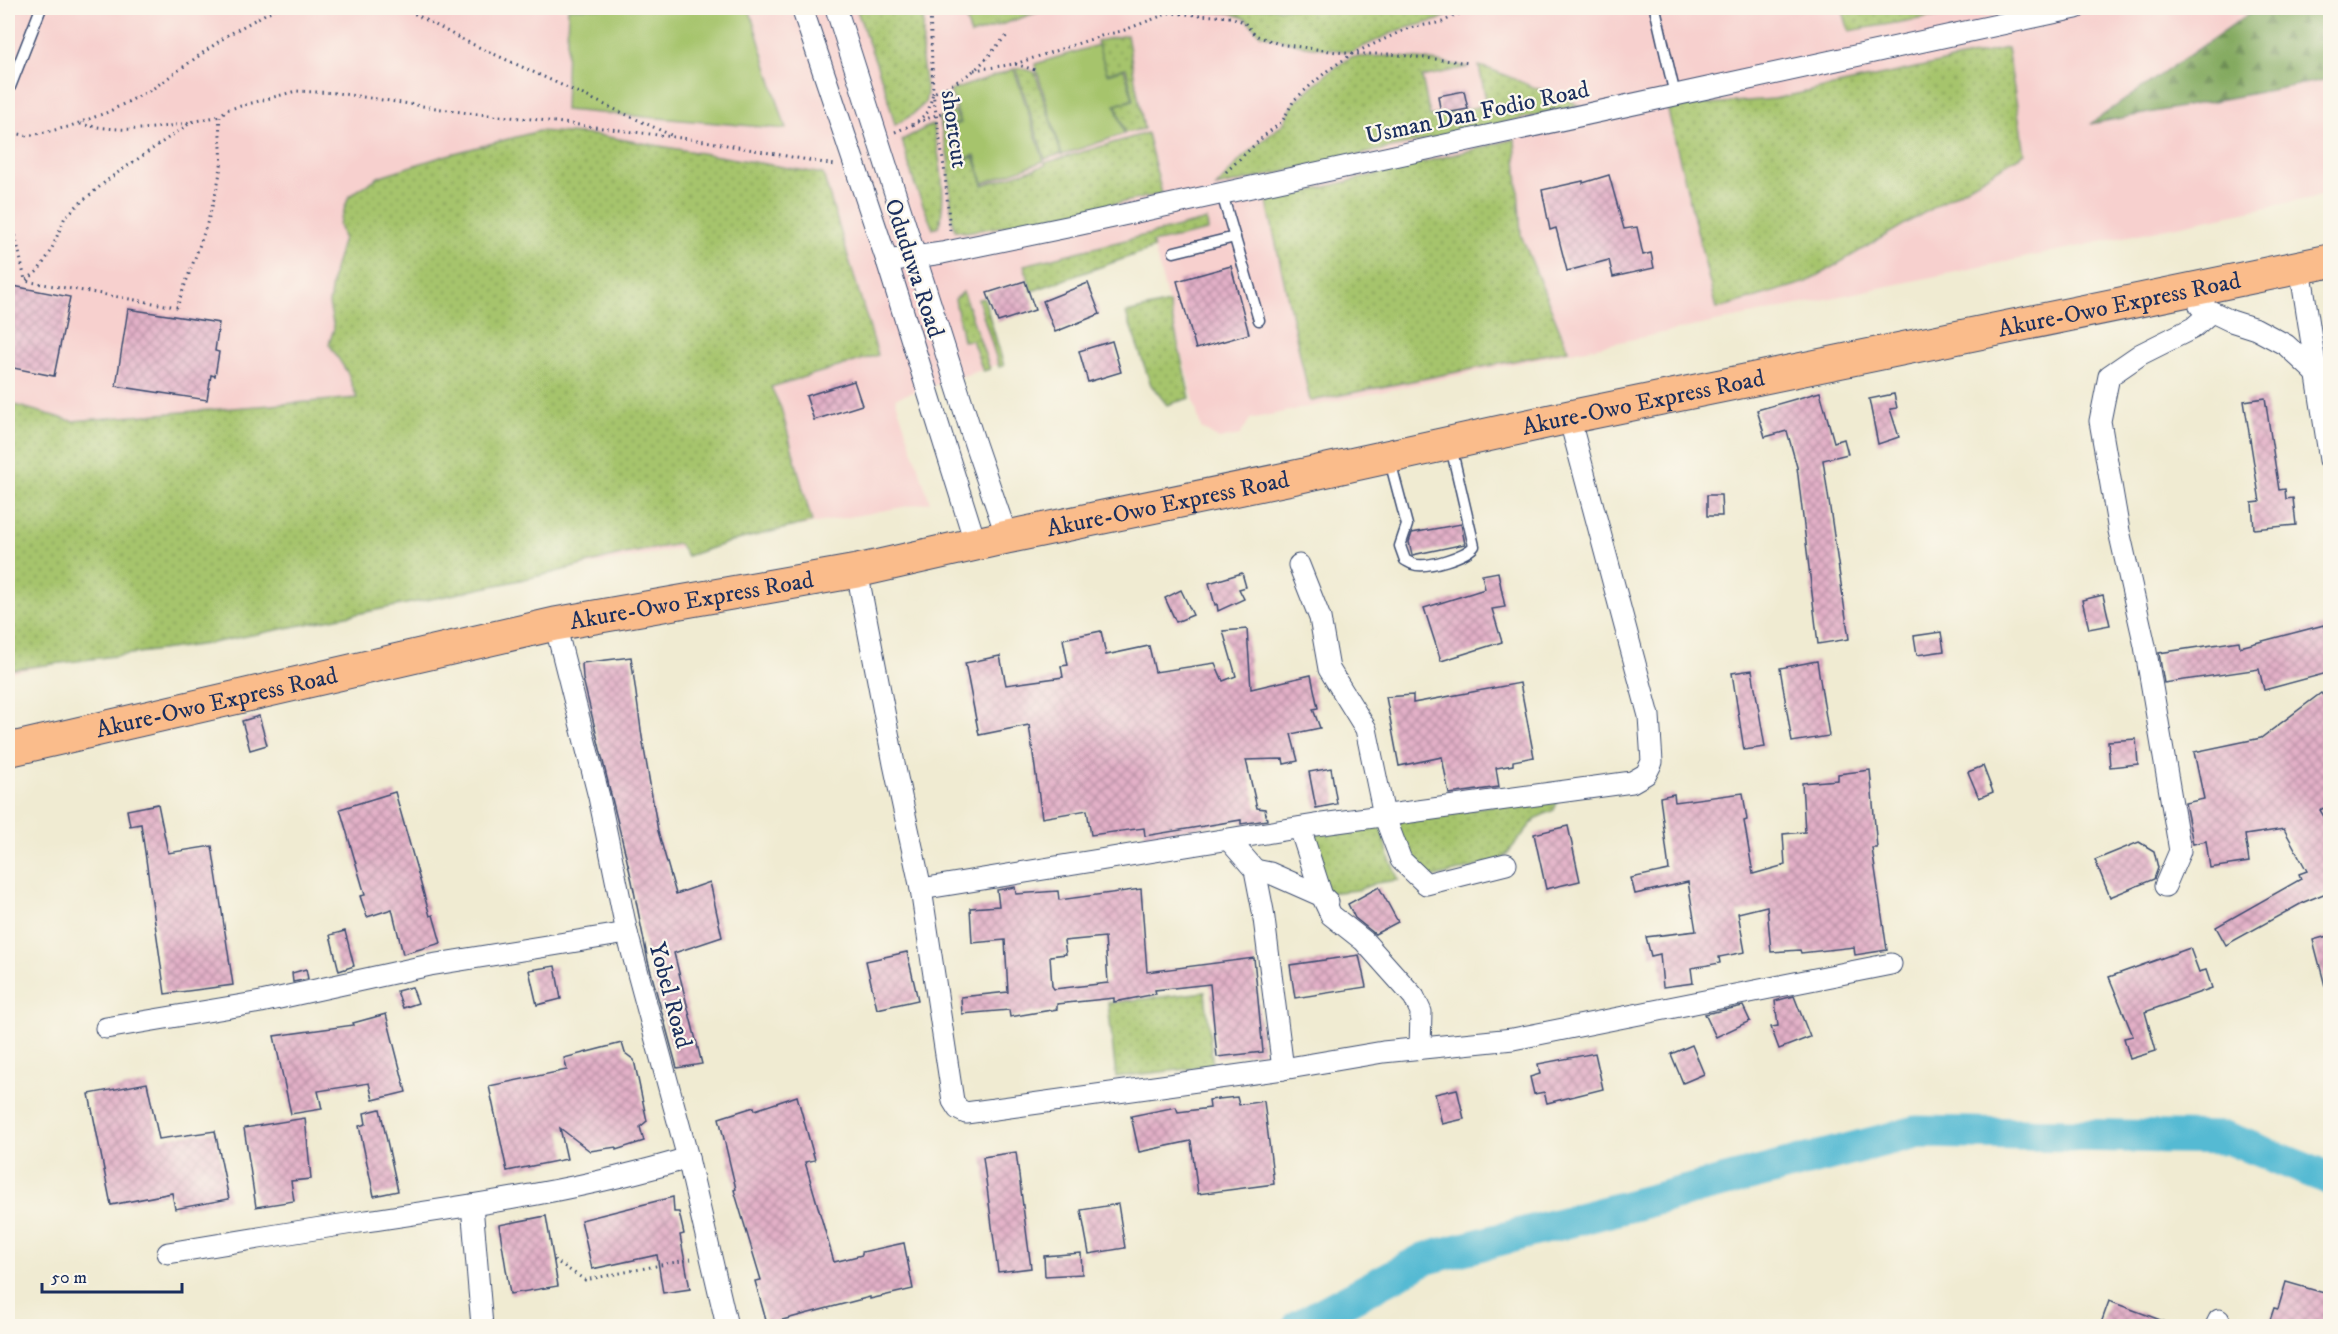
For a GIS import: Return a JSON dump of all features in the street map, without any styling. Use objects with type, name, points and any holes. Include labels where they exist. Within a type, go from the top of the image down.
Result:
[{"type":"highway","name":"Akure-Owo Express Road","points":[[8,750],[555,624],[857,571],[1569,417],[2315,264]]},
{"type":"street","name":"Oduduwa Road","points":[[802,8],[887,261],[976,545]]},
{"type":"street","points":[[836,8],[917,256],[975,444],[1007,537]]},
{"type":"street","name":"Usman Dan Fodio Road","points":[[887,261],[942,253],[1221,186],[1675,94],[2076,8]]},
{"type":"street","points":[[2315,264],[2317,374],[2331,460]]},
{"type":"street","points":[[2174,293],[2231,321],[2256,329],[2286,345],[2317,374]]},
{"type":"street","points":[[2164,886],[2180,851],[2145,646],[2119,531],[2100,422],[2109,376],[2141,354],[2193,328],[2211,312]]},
{"type":"street","points":[[921,889],[1384,815],[1632,782],[1646,774],[1652,762],[1649,716],[1569,417]]},
{"type":"street","points":[[948,452],[975,444]]},
{"type":"street","points":[[1299,564],[1320,618],[1329,669],[1366,729],[1384,815],[1401,860],[1426,884],[1506,864]]},
{"type":"street","points":[[857,571],[894,764],[921,889],[953,1101],[958,1109],[966,1113],[1283,1069],[1346,1057],[1514,1039],[1891,964]]},
{"type":"street","name":"Yobel Road","points":[[555,624],[599,796],[627,933],[688,1158],[727,1326]]},
{"type":"street","points":[[1300,828],[1327,905]]},
{"type":"street","points":[[1228,840],[1255,870],[1263,911],[1283,1069]]},
{"type":"street","points":[[1255,870],[1270,873],[1327,905],[1364,941],[1414,997],[1421,1011],[1420,1048]]},
{"type":"street","points":[[106,1028],[261,1002],[430,965],[627,933]]},
{"type":"street","points":[[168,1253],[547,1193],[616,1178],[688,1158]]},
{"type":"street","points":[[472,1205],[482,1326]]},
{"type":"lane","points":[[10,87],[41,8]]},
{"type":"lane","points":[[1655,8],[1675,94]]},
{"type":"lane","points":[[1221,186],[1260,320]]},
{"type":"lane","points":[[1173,252],[1235,237]]},
{"type":"lane","points":[[1389,457],[1407,525],[1400,546],[1405,560],[1415,566],[1449,560],[1470,552],[1474,546],[1450,443]]},
{"type":"path","points":[[8,131],[27,136],[78,123],[108,112],[151,90],[228,35],[276,8]]},
{"type":"path","points":[[404,8],[461,39],[677,137]]},
{"type":"path","name":"shortcut","points":[[930,8],[933,93],[945,174],[950,230],[942,253]]},
{"type":"path","points":[[1221,186],[1241,156],[1282,122],[1294,100],[1352,54],[1409,28],[1442,22],[1467,10],[1482,8]]},
{"type":"path","points":[[972,71],[1015,64],[1122,31],[1169,13],[1230,17],[1244,22],[1255,35],[1279,44],[1352,54],[1390,54],[1470,63]]},
{"type":"path","points":[[913,125],[928,112],[933,93],[957,82],[981,64],[1006,36]]},
{"type":"path","points":[[1015,64],[1035,70]]},
{"type":"path","points":[[78,123],[108,130],[143,130],[220,116],[226,110],[296,91],[337,93],[468,113],[677,137],[855,167]]},
{"type":"path","points":[[893,133],[953,108]]},
{"type":"path","points":[[25,281],[177,308],[215,194],[222,163],[218,131],[220,116]]},
{"type":"path","points":[[25,281],[39,271],[50,253],[65,217],[110,178],[193,122]]},
{"type":"path","points":[[8,200],[25,281]]},
{"type":"path","points":[[554,1260],[585,1280],[710,1255]]},
{"type":"shaded area","points":[[8,8],[2330,8],[2330,194],[1250,419],[1240,435],[1219,439],[1201,428],[1154,248],[1032,291],[1028,279],[982,292],[1003,363],[895,398],[930,502],[8,673]]},
{"type":"green space","points":[[568,8],[749,8],[786,129],[565,110]]},
{"type":"green space","points":[[856,8],[924,8],[922,60],[927,94],[925,103],[912,115],[895,125],[885,88]]},
{"type":"green space","points":[[962,8],[1047,8],[1047,9],[971,35]]},
{"type":"green space","points":[[1464,8],[1438,20],[1399,30],[1352,52],[1306,46],[1260,34],[1246,19],[1231,13],[1168,9]]},
{"type":"green space","points":[[1842,8],[1984,8],[1849,31]]},
{"type":"green space","points":[[2257,8],[2330,8],[2330,79],[2090,124]]},
{"type":"green space","points":[[1127,35],[1144,129],[1125,133],[1116,105],[1134,100],[1126,68],[1107,73],[1097,41]]},
{"type":"green space","points":[[1098,45],[1107,74],[1124,69],[1133,99],[1115,105],[1124,134],[1062,155],[1035,64]]},
{"type":"green space","points":[[2007,48],[2025,153],[1807,282],[1716,309],[1667,107],[1774,99]]},
{"type":"green space","points":[[1389,56],[1469,67],[1422,77],[1430,116],[1487,105],[1479,66],[1563,97],[1579,106],[1216,187],[1243,157],[1283,124],[1295,102],[1329,72],[1351,57]]},
{"type":"green space","points":[[1014,69],[1044,161],[983,183],[975,155],[961,160],[950,127],[961,123],[950,91]]},
{"type":"green space","points":[[1016,69],[1035,72],[1061,154],[1045,159]]},
{"type":"green space","points":[[955,111],[959,122],[948,127],[960,162],[974,157],[983,185],[1046,165],[1045,163],[1147,133],[1162,194],[1020,224],[965,232],[955,230],[952,220],[948,158],[939,118]]},
{"type":"green space","points":[[933,124],[942,175],[943,201],[939,226],[933,229],[914,183],[902,140]]},
{"type":"green space","points":[[539,131],[596,135],[823,174],[878,355],[771,387],[781,408],[812,522],[733,541],[687,556],[679,544],[624,554],[552,573],[441,597],[207,644],[8,670],[8,403],[72,421],[357,398],[347,372],[329,344],[334,328],[329,304],[334,270],[343,238],[339,224],[349,196],[380,176],[447,155]]},
{"type":"green space","points":[[1515,139],[1521,235],[1568,350],[1310,401],[1267,202]]},
{"type":"green space","points":[[1207,220],[1208,231],[1152,243],[1154,248],[1032,291],[1024,265]]},
{"type":"green space","points":[[963,292],[990,369],[983,371],[972,340],[963,341],[955,299]]},
{"type":"green space","points":[[984,298],[1004,366],[999,367],[978,299]]},
{"type":"green space","points":[[1169,303],[1190,398],[1167,405],[1151,385],[1126,313]]},
{"type":"green space","points":[[1560,796],[1554,810],[1536,818],[1502,860],[1424,880],[1389,820]]},
{"type":"green space","points":[[1379,820],[1390,860],[1399,880],[1376,883],[1358,890],[1327,893],[1305,832]]},
{"type":"green space","points":[[1205,992],[1213,1066],[1116,1077],[1108,1003]]},
{"type":"building","points":[[1464,91],[1468,109],[1441,114],[1438,96]]},
{"type":"building","points":[[1609,175],[1624,229],[1637,227],[1643,255],[1651,253],[1654,268],[1613,277],[1609,260],[1567,271],[1556,228],[1550,230],[1542,190],[1583,181],[1583,183]]},
{"type":"building","points":[[1231,266],[1249,334],[1196,349],[1177,281]]},
{"type":"building","points":[[1025,281],[1035,310],[998,322],[987,293]]},
{"type":"building","points":[[1088,283],[1100,314],[1055,332],[1043,301]]},
{"type":"building","points":[[8,285],[70,297],[54,376],[8,367]]},
{"type":"building","points":[[128,309],[219,323],[215,351],[219,352],[215,376],[211,375],[207,400],[116,386]]},
{"type":"building","points":[[1112,341],[1121,372],[1088,382],[1079,351]]},
{"type":"building","points":[[854,381],[862,405],[814,420],[806,396]]},
{"type":"building","points":[[1820,392],[1834,442],[1844,439],[1848,454],[1823,460],[1849,639],[1818,644],[1797,467],[1787,431],[1765,437],[1757,410]]},
{"type":"building","points":[[1894,394],[1897,408],[1890,409],[1899,437],[1878,444],[1869,399]]},
{"type":"building","points":[[2265,398],[2279,490],[2285,489],[2286,499],[2293,498],[2296,525],[2254,529],[2252,503],[2260,502],[2244,401]]},
{"type":"building","points":[[1707,495],[1721,495],[1722,516],[1707,516]]},
{"type":"building","points":[[1461,524],[1465,544],[1412,555],[1409,542],[1412,533]]},
{"type":"building","points":[[1498,572],[1505,607],[1492,609],[1502,642],[1441,661],[1424,608],[1485,589],[1482,575]]},
{"type":"building","points":[[1242,573],[1246,587],[1239,589],[1244,599],[1218,611],[1209,583]]},
{"type":"building","points":[[1181,590],[1193,615],[1176,622],[1165,598]]},
{"type":"building","points":[[2103,595],[2110,625],[2089,629],[2082,600]]},
{"type":"building","points":[[2324,625],[2331,650],[2331,672],[2264,690],[2259,669],[2164,683],[2159,653],[2239,641],[2240,647]]},
{"type":"building","points":[[1247,629],[1251,689],[1311,675],[1318,708],[1313,709],[1320,728],[1291,734],[1298,761],[1284,764],[1283,759],[1246,760],[1257,808],[1265,809],[1267,820],[1241,824],[1241,820],[1145,836],[1144,828],[1091,835],[1087,810],[1042,818],[1029,725],[979,735],[965,663],[1000,656],[1006,685],[1063,677],[1061,666],[1068,665],[1063,639],[1101,631],[1106,655],[1149,646],[1155,672],[1215,663],[1223,681],[1236,676],[1223,631]]},
{"type":"building","points":[[1941,632],[1944,651],[1917,655],[1914,636]]},
{"type":"building","points":[[631,657],[658,831],[676,894],[710,882],[722,937],[674,953],[702,1064],[677,1068],[648,961],[632,881],[583,679],[582,663]]},
{"type":"building","points":[[1817,661],[1829,736],[1792,742],[1780,668]]},
{"type":"building","points":[[1752,670],[1765,747],[1744,750],[1732,673]]},
{"type":"building","points":[[1520,683],[1534,757],[1513,761],[1513,765],[1496,768],[1499,787],[1449,794],[1442,757],[1399,766],[1386,697],[1413,695],[1413,703]]},
{"type":"building","points":[[2321,693],[2331,705],[2331,804],[2320,810],[2331,828],[2331,891],[2304,902],[2226,945],[2216,927],[2301,879],[2299,874],[2307,871],[2284,829],[2245,835],[2249,862],[2210,868],[2206,841],[2193,844],[2185,803],[2204,799],[2194,752],[2261,738]]},
{"type":"building","points":[[259,716],[267,745],[250,750],[242,721]]},
{"type":"building","points":[[2136,739],[2138,764],[2110,767],[2108,741]]},
{"type":"building","points":[[1983,766],[1993,792],[1979,798],[1968,772]]},
{"type":"building","points":[[1331,768],[1337,804],[1316,808],[1309,772]]},
{"type":"building","points":[[1870,770],[1877,848],[1872,848],[1887,950],[1855,955],[1854,947],[1801,953],[1800,950],[1771,952],[1767,906],[1738,913],[1745,952],[1719,957],[1720,963],[1691,968],[1693,983],[1663,987],[1660,954],[1651,956],[1646,937],[1696,931],[1688,882],[1635,894],[1631,878],[1669,870],[1660,797],[1674,794],[1675,802],[1743,793],[1747,820],[1744,821],[1753,874],[1785,865],[1783,834],[1805,832],[1802,783],[1838,780],[1838,774]]},
{"type":"building","points":[[395,792],[430,916],[433,915],[441,943],[403,954],[392,909],[367,917],[360,896],[365,895],[340,809]]},
{"type":"building","points":[[158,804],[168,853],[212,846],[233,985],[165,994],[141,824],[130,826],[127,810]]},
{"type":"building","points":[[1568,826],[1580,881],[1546,889],[1534,834]]},
{"type":"building","points":[[2139,842],[2154,851],[2158,868],[2154,879],[2110,897],[2095,860]]},
{"type":"building","points":[[1015,887],[1016,894],[1058,891],[1059,900],[1141,889],[1147,972],[1254,958],[1263,1052],[1217,1057],[1210,984],[1155,990],[1156,994],[1114,1002],[1114,998],[1057,1004],[1057,1009],[1010,1017],[1009,1010],[962,1014],[961,997],[1008,992],[1005,940],[972,943],[970,908],[999,906],[997,890]],"holes":[[[1105,937],[1108,983],[1054,989],[1050,956],[1066,954],[1064,941]]]},
{"type":"building","points":[[1379,887],[1398,922],[1375,934],[1355,918],[1348,904]]},
{"type":"building","points":[[345,931],[354,966],[339,971],[330,935]]},
{"type":"building","points":[[2331,935],[2331,985],[2325,986],[2313,940]]},
{"type":"building","points":[[2190,948],[2199,972],[2206,970],[2212,988],[2145,1012],[2156,1051],[2130,1059],[2124,1038],[2133,1036],[2109,977]]},
{"type":"building","points":[[907,952],[918,1000],[877,1009],[866,961]]},
{"type":"building","points":[[1359,955],[1366,987],[1295,998],[1290,965]]},
{"type":"building","points":[[555,966],[561,999],[537,1005],[529,970]]},
{"type":"building","points":[[306,969],[308,979],[293,982],[292,973]]},
{"type":"building","points":[[412,987],[418,1003],[403,1008],[397,991]]},
{"type":"building","points":[[1794,996],[1810,1037],[1779,1049],[1771,1027],[1778,1026],[1775,1001]]},
{"type":"building","points":[[1743,1006],[1750,1021],[1716,1037],[1705,1014]]},
{"type":"building","points":[[386,1014],[406,1092],[373,1100],[369,1083],[318,1091],[322,1109],[291,1114],[274,1036],[354,1025],[353,1023]]},
{"type":"building","points":[[622,1043],[625,1053],[634,1060],[647,1121],[640,1127],[644,1141],[616,1150],[616,1147],[590,1151],[560,1128],[567,1159],[507,1171],[489,1086],[567,1070],[564,1058]]},
{"type":"building","points":[[1692,1045],[1704,1074],[1683,1083],[1671,1054]]},
{"type":"building","points":[[1595,1053],[1603,1089],[1547,1103],[1544,1092],[1534,1094],[1530,1077],[1540,1074],[1538,1064]]},
{"type":"building","points":[[147,1083],[159,1139],[215,1131],[229,1199],[175,1209],[172,1193],[111,1205],[89,1094]]},
{"type":"building","points":[[1457,1089],[1464,1119],[1442,1124],[1435,1094]]},
{"type":"building","points":[[797,1096],[815,1160],[805,1162],[834,1262],[862,1255],[862,1252],[904,1243],[913,1289],[870,1299],[870,1297],[767,1324],[755,1281],[761,1280],[734,1190],[736,1189],[719,1118],[754,1107],[755,1110]]},
{"type":"building","points":[[1237,1097],[1239,1105],[1264,1101],[1274,1184],[1198,1194],[1191,1141],[1139,1152],[1131,1116],[1176,1107],[1178,1112],[1210,1108],[1209,1100]]},
{"type":"building","points":[[380,1109],[398,1191],[374,1196],[359,1126],[366,1124],[364,1113]]},
{"type":"building","points":[[305,1118],[311,1179],[291,1181],[294,1201],[256,1207],[244,1128]]},
{"type":"building","points":[[1016,1152],[1031,1268],[998,1272],[983,1157]]},
{"type":"building","points":[[673,1197],[674,1212],[679,1212],[684,1234],[680,1235],[690,1289],[663,1293],[657,1255],[592,1269],[581,1220]]},
{"type":"building","points":[[1118,1204],[1125,1248],[1089,1254],[1081,1210]]},
{"type":"building","points":[[546,1216],[558,1286],[510,1294],[499,1225]]},
{"type":"building","points":[[1081,1253],[1082,1274],[1045,1276],[1044,1256]]},
{"type":"building","points":[[2286,1282],[2331,1295],[2331,1326],[2268,1326],[2274,1308],[2278,1309]]},
{"type":"building","points":[[2109,1301],[2174,1325],[2100,1326]]},
{"type":"waterway","points":[[1299,1326],[1424,1259],[1916,1132],[2227,1138],[2330,1179]]}]
